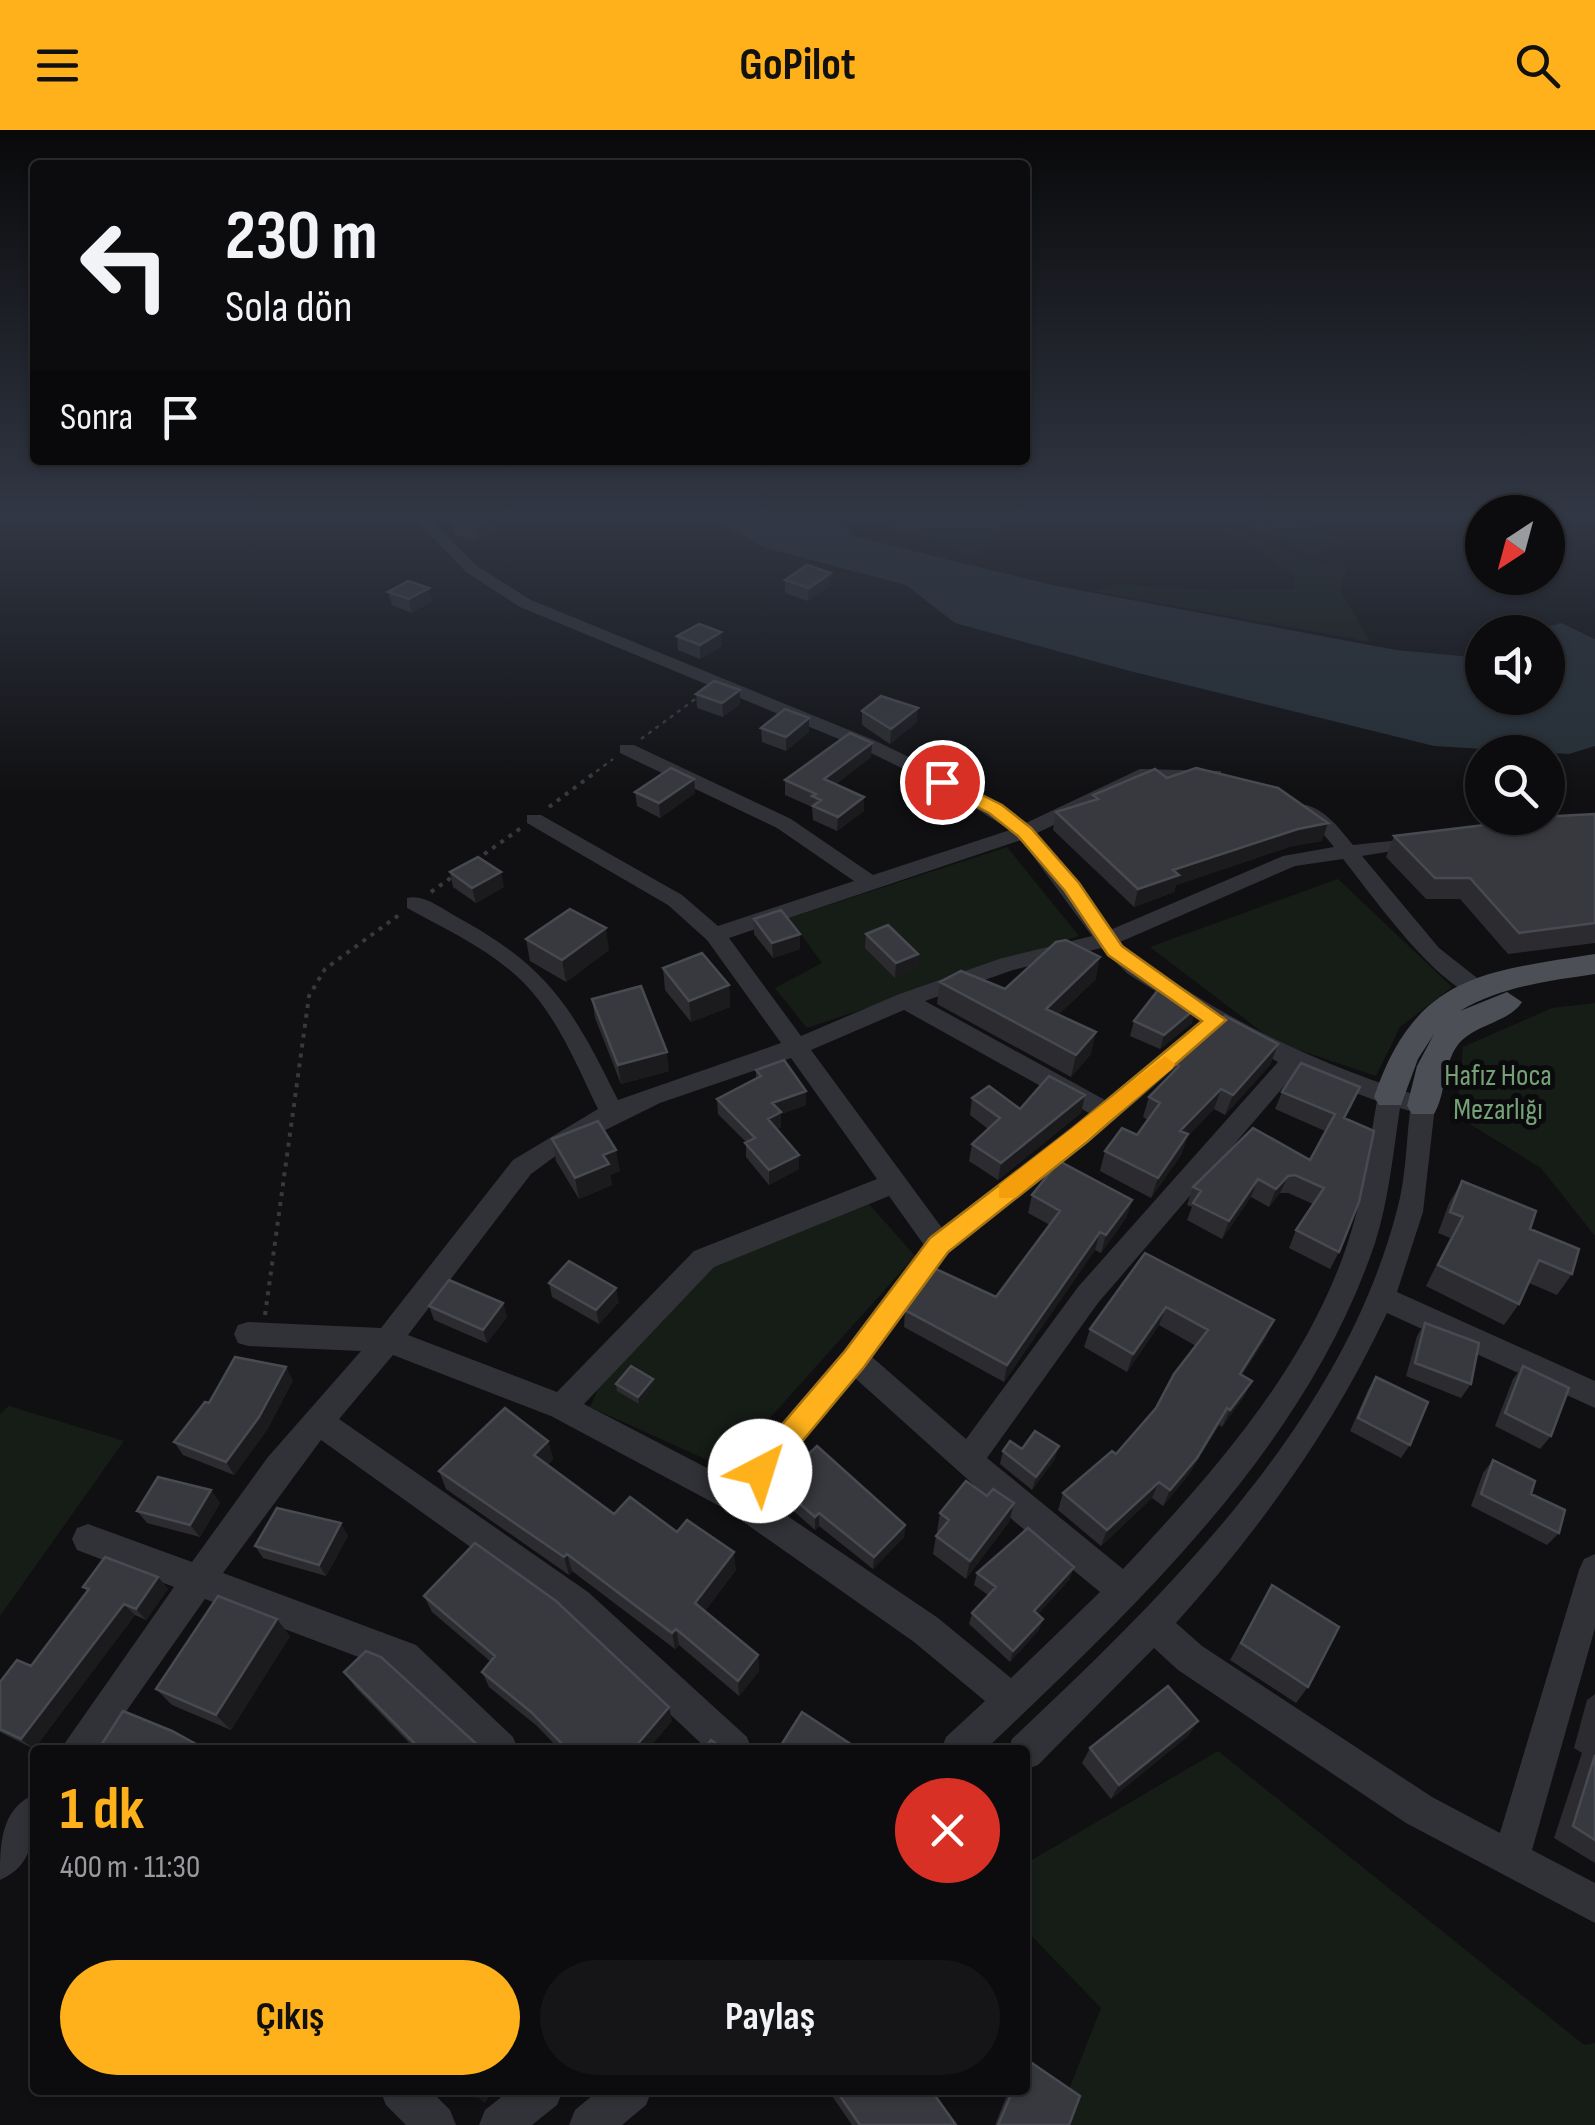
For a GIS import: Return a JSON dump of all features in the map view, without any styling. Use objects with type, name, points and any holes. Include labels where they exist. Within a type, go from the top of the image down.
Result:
[{"type":"main road","points":[[1390,1097],[1405,1051],[1422,1023],[1444,1002],[1526,975],[1595,964]]},
{"type":"main road","points":[[1423,1106],[1433,1062],[1452,1027],[1538,991],[1595,982]]},
{"type":"street","points":[[531,608],[549,619],[718,683],[914,768],[996,809],[1024,832],[1072,887],[1108,939],[1145,974],[1216,1020],[1292,1062],[1423,1106],[1410,1211],[1379,1296],[1337,1384],[1277,1479],[1150,1624],[1030,1747]]},
{"type":"street","points":[[627,749],[801,833],[840,856],[868,882]]},
{"type":"street","points":[[715,934],[1024,832],[1148,774],[1227,778]]},
{"type":"street","points":[[1284,797],[1326,825],[1432,953],[1478,990]]},
{"type":"street","points":[[534,819],[675,900],[715,934],[939,1245]]},
{"type":"street","points":[[82,1745],[279,1468],[388,1340],[522,1166],[547,1146],[610,1111],[798,1046],[905,1000],[1007,964],[1108,939],[1290,860],[1442,838]]},
{"type":"street","points":[[415,903],[500,952],[534,980],[577,1042],[610,1111]]},
{"type":"street","points":[[905,1000],[1107,1112]]},
{"type":"street","points":[[736,1498],[854,1359],[939,1245],[1216,1020]]},
{"type":"street","points":[[968,1460],[1088,1295],[1292,1062]]},
{"type":"street","points":[[965,1745],[1160,1554],[1236,1466],[1290,1385],[1360,1246],[1390,1097]]},
{"type":"street","points":[[1048,1159],[1079,1176]]},
{"type":"street","points":[[562,1407],[704,1259],[893,1184]]},
{"type":"street","points":[[1125,1202],[1156,1218]]},
{"type":"street","points":[[1379,1296],[1595,1396]]},
{"type":"street","points":[[255,1334],[388,1340],[562,1407],[736,1498],[926,1630],[1012,1701]]},
{"type":"street","points":[[854,1359],[1122,1588]]},
{"type":"street","points":[[320,1423],[576,1603],[729,1745]]},
{"type":"street","points":[[88,1539],[404,1657],[495,1745]]},
{"type":"street","points":[[1511,1860],[1595,1570]]},
{"type":"street","points":[[1150,1624],[1190,1658],[1419,1810],[1595,1904]]},
{"type":"street","points":[[0,1861],[30,1819]]},
{"type":"street","points":[[406,2095],[436,2125]]},
{"type":"street","points":[[500,2125],[536,2095]]},
{"type":"street","points":[[590,2125],[625,2095]]},
{"type":"path","points":[[474,861],[718,683]]},
{"type":"path","points":[[255,1334],[277,1250],[309,996],[324,969],[460,872]]},
{"type":"green space","points":[[1186,608],[1350,608],[1370,642]]},
{"type":"green space","points":[[1007,847],[1079,936],[807,1028],[775,988],[822,963],[789,918]]},
{"type":"green space","points":[[1338,879],[1452,987],[1400,1027],[1376,1076],[1275,1042],[1150,947]]},
{"type":"green space","name":"Hafız Hoca Mezarlığı","points":[[1595,1003],[1595,1236],[1541,1168],[1457,1116],[1463,1047],[1552,1008]]},
{"type":"green space","points":[[868,1203],[915,1256],[725,1468],[590,1407],[600,1385],[711,1263]]},
{"type":"green space","points":[[9,1406],[124,1441],[0,1616],[0,1414]]},
{"type":"green space","points":[[1218,1751],[1584,2045],[1595,2043],[1595,2125],[1055,2125],[1101,2008],[1030,1934],[1030,1861]]},
{"type":"shaded area","points":[[936,608],[1174,608],[1396,650],[1465,656],[1465,715],[1565,715],[1565,625],[1595,639],[1595,746],[1565,754],[1565,735],[1465,735],[1465,748],[1434,746],[955,623]]},
{"type":"building","points":[[699,624],[721,632],[700,645],[677,636]]},
{"type":"building","points":[[714,681],[740,690],[722,703],[696,694]]},
{"type":"building","points":[[881,696],[918,708],[891,729],[862,711]]},
{"type":"building","points":[[785,709],[809,718],[786,737],[761,728]]},
{"type":"building","points":[[850,733],[872,743],[824,779],[864,797],[838,817],[813,806],[821,800],[812,796],[816,794],[785,780]]},
{"type":"building","points":[[671,768],[694,779],[659,803],[635,792]]},
{"type":"building","points":[[1196,768],[1278,788],[1328,823],[1173,870],[1179,875],[1138,889],[1056,812],[1098,799],[1093,795],[1155,769],[1167,778]]},
{"type":"building","points":[[1595,814],[1595,923],[1519,933],[1470,878],[1435,878],[1394,836],[1465,827],[1465,835],[1565,835],[1565,816]]},
{"type":"building","points":[[478,857],[501,872],[472,888],[450,872]]},
{"type":"building","points":[[570,909],[606,928],[562,960],[526,939]]},
{"type":"building","points":[[781,910],[800,934],[772,943],[754,919]]},
{"type":"building","points":[[888,925],[918,954],[896,963],[866,934]]},
{"type":"building","points":[[1066,940],[1100,957],[1046,1009],[1096,1032],[1076,1055],[940,982],[961,971],[1005,989],[1056,942]]},
{"type":"building","points":[[702,953],[729,985],[689,1001],[663,968]]},
{"type":"building","points":[[641,986],[667,1052],[618,1065],[592,999]]},
{"type":"building","points":[[1158,990],[1196,1008],[1164,1035],[1134,1021]]},
{"type":"building","points":[[1225,1016],[1278,1044],[1233,1095],[1221,1089],[1180,1131],[1188,1134],[1158,1178],[1105,1151],[1122,1128],[1137,1135],[1160,1103],[1149,1097],[1179,1066],[1175,1064],[1194,1041]]},
{"type":"building","points":[[784,1060],[806,1091],[772,1103],[781,1112],[768,1119],[799,1155],[769,1170],[745,1143],[755,1138],[717,1099],[761,1076],[756,1070]]},
{"type":"building","points":[[1301,1063],[1360,1087],[1344,1118],[1374,1131],[1359,1202],[1339,1252],[1296,1230],[1324,1188],[1295,1175],[1288,1176],[1276,1189],[1258,1179],[1229,1221],[1193,1203],[1201,1191],[1193,1187],[1253,1128],[1310,1160],[1335,1114],[1282,1092]]},
{"type":"building","points":[[1049,1076],[1085,1095],[1001,1163],[972,1144],[1000,1118],[972,1098],[989,1086],[1020,1109]]},
{"type":"building","points":[[598,1121],[616,1150],[603,1155],[609,1164],[575,1178],[552,1139]]},
{"type":"building","points":[[1059,1161],[1132,1200],[1106,1235],[1100,1232],[1007,1365],[905,1310],[936,1269],[996,1297],[1060,1211],[1032,1195]]},
{"type":"building","points":[[1462,1181],[1536,1211],[1530,1229],[1579,1249],[1572,1274],[1539,1260],[1519,1304],[1438,1265],[1463,1217],[1450,1212]]},
{"type":"building","points":[[1145,1253],[1274,1320],[1240,1374],[1252,1381],[1230,1410],[1227,1408],[1197,1458],[1170,1490],[1159,1482],[1107,1530],[1063,1493],[1112,1451],[1116,1454],[1156,1408],[1174,1374],[1208,1330],[1166,1307],[1133,1354],[1090,1329]]},
{"type":"building","points":[[569,1261],[616,1288],[596,1310],[549,1283]]},
{"type":"building","points":[[449,1280],[503,1303],[483,1330],[429,1306]]},
{"type":"building","points":[[1425,1323],[1479,1343],[1471,1384],[1415,1363]]},
{"type":"building","points":[[235,1357],[286,1367],[259,1417],[226,1462],[174,1442],[205,1402],[209,1403]]},
{"type":"building","points":[[631,1366],[653,1379],[638,1397],[616,1384]]},
{"type":"building","points":[[1523,1366],[1569,1388],[1551,1436],[1505,1413]]},
{"type":"building","points":[[1376,1377],[1428,1402],[1410,1445],[1358,1418]]},
{"type":"building","points":[[505,1408],[548,1441],[534,1455],[614,1514],[630,1497],[677,1532],[687,1520],[734,1552],[695,1603],[758,1655],[738,1681],[676,1629],[672,1633],[567,1554],[564,1557],[439,1471]]},
{"type":"building","points":[[1035,1431],[1059,1446],[1036,1477],[1003,1451],[1010,1441],[1022,1449]]},
{"type":"building","points":[[817,1446],[905,1525],[874,1557],[819,1513],[815,1517],[777,1484]]},
{"type":"building","points":[[1493,1460],[1535,1481],[1531,1494],[1565,1510],[1559,1533],[1481,1494]]},
{"type":"building","points":[[158,1477],[211,1490],[190,1525],[137,1511]]},
{"type":"building","points":[[966,1481],[987,1496],[993,1489],[1014,1503],[970,1561],[936,1536],[949,1520],[940,1513]]},
{"type":"building","points":[[277,1508],[341,1523],[319,1565],[255,1546]]},
{"type":"building","points":[[1028,1528],[1074,1567],[1034,1611],[1043,1619],[1013,1651],[972,1613],[996,1587],[977,1573]]},
{"type":"building","points":[[475,1543],[556,1601],[669,1707],[637,1745],[563,1745],[531,1712],[482,1672],[495,1656],[424,1596]]},
{"type":"building","points":[[105,1557],[158,1577],[136,1609],[124,1604],[21,1739],[0,1729],[0,1682],[17,1660],[31,1666],[89,1589],[83,1587]]},
{"type":"building","points":[[1272,1585],[1339,1627],[1308,1687],[1241,1643]]},
{"type":"building","points":[[218,1596],[277,1619],[216,1715],[156,1689]]},
{"type":"building","points":[[366,1651],[381,1657],[478,1745],[416,1745],[344,1672]]},
{"type":"building","points":[[1168,1686],[1198,1721],[1119,1785],[1090,1748]]},
{"type":"building","points":[[123,1711],[198,1745],[101,1745]]},
{"type":"building","points":[[802,1712],[852,1745],[781,1745]]},
{"type":"building","points":[[1595,1755],[1595,1840],[1573,1826]]},
{"type":"building","points":[[1030,2062],[1080,2096],[1069,2125],[998,2125],[1011,2095],[1030,2095]]},
{"type":"building","points":[[839,2095],[935,2095],[956,2125],[860,2125]]},
{"type":"slow traffic","points":[[1007,1192],[1165,1064]]},
{"type":"route","points":[[760,1471],[854,1359],[939,1245],[1080,1135],[1216,1020],[1115,950],[1072,887],[1024,832],[996,809],[942,782]]}]
